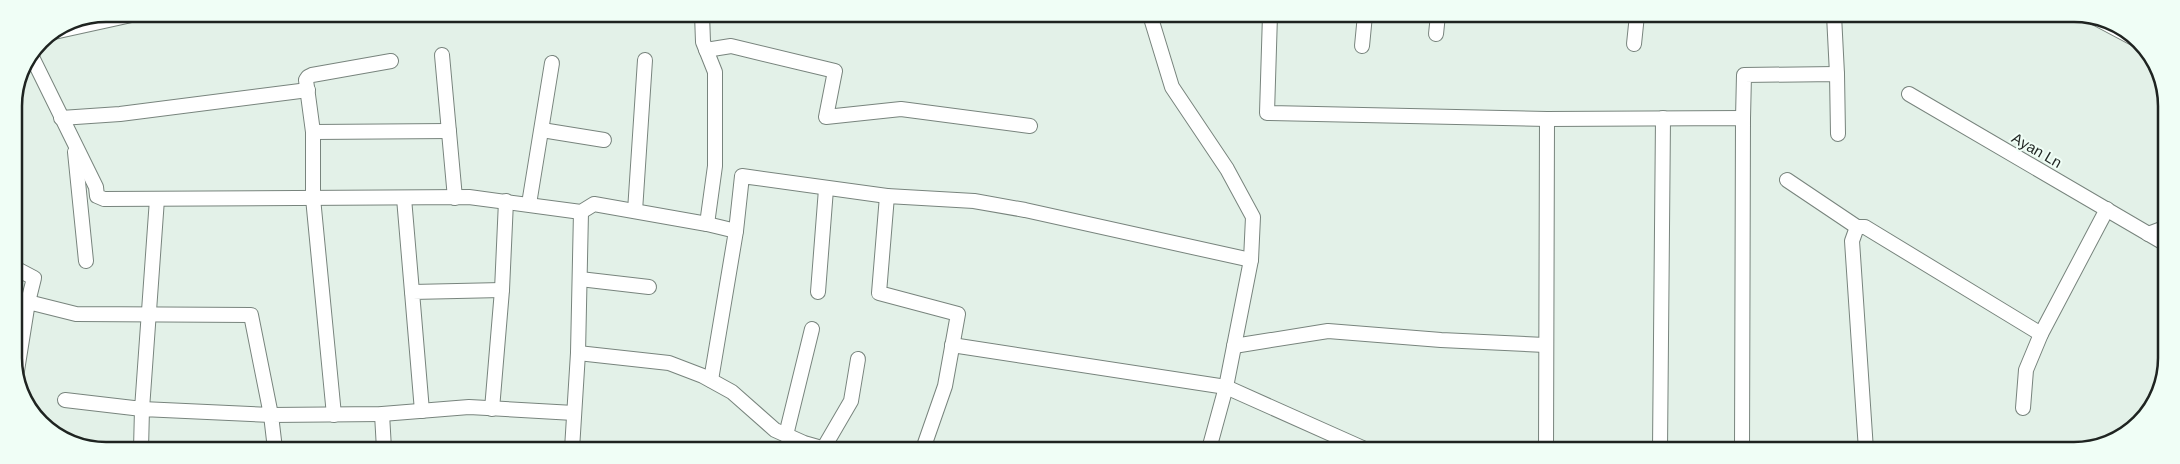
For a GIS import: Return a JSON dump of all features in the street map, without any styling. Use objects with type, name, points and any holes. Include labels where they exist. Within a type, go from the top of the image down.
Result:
[{"type":"street","points":[[702,22],[702,42],[715,72],[715,166],[707,224]]},
{"type":"street","points":[[1152,22],[1172,87],[1227,170],[1253,217],[1251,260],[1226,387],[1211,442]]},
{"type":"street","points":[[1270,22],[1267,113],[1548,119],[1743,118]]},
{"type":"street","points":[[1362,46],[1364,22]]},
{"type":"street","points":[[1436,34],[1437,22]]},
{"type":"street","points":[[1634,44],[1636,22]]},
{"type":"street","points":[[1834,22],[1838,134]]},
{"type":"street","points":[[706,50],[731,46],[835,71],[826,117],[902,108],[1030,126]]},
{"type":"street","points":[[442,55],[455,198]]},
{"type":"street","points":[[634,211],[645,60]]},
{"type":"street","points":[[334,415],[313,198],[313,132],[306,80],[312,75],[391,61]]},
{"type":"street","points":[[35,63],[96,187],[97,196],[110,200],[455,198],[506,201],[581,212],[594,204],[736,231]]},
{"type":"street","points":[[528,204],[552,63]]},
{"type":"street","points":[[1742,442],[1744,75],[1837,74]]},
{"type":"street","points":[[61,118],[120,114],[308,90]]},
{"type":"street","name":"Ayan Ln","points":[[1909,94],[2158,240]]},
{"type":"street","points":[[1660,442],[1663,118]]},
{"type":"street","points":[[1546,442],[1545,345],[1548,119]]},
{"type":"street","points":[[542,130],[604,140]]},
{"type":"street","points":[[313,132],[449,131]]},
{"type":"street","points":[[74,144],[86,261]]},
{"type":"street","points":[[711,380],[736,231],[742,176],[887,196],[974,201],[1025,210],[1251,260]]},
{"type":"street","points":[[1787,180],[1857,227],[1865,227],[2041,334]]},
{"type":"street","points":[[818,292],[826,189]]},
{"type":"street","points":[[887,196],[879,293],[958,314],[944,386],[925,442]]},
{"type":"street","points":[[404,198],[422,411]]},
{"type":"street","points":[[141,442],[157,200]]},
{"type":"street","points":[[492,408],[502,290],[506,201]]},
{"type":"street","points":[[2023,408],[2026,370],[2041,334],[2107,209]]},
{"type":"street","points":[[572,442],[578,353],[581,212]]},
{"type":"street","points":[[1857,227],[1852,241],[1865,442]]},
{"type":"street","points":[[2148,234],[2158,230]]},
{"type":"street","points":[[22,272],[34,278],[22,327]]},
{"type":"street","points":[[580,279],[649,287]]},
{"type":"street","points":[[412,292],[502,290]]},
{"type":"street","points":[[28,302],[76,314],[149,316],[251,315],[271,415],[274,442]]},
{"type":"street","points":[[786,435],[812,329]]},
{"type":"street","points":[[1234,346],[1328,331],[1441,340],[1545,345]]},
{"type":"street","points":[[952,345],[1226,387],[1350,442]]},
{"type":"street","points":[[578,353],[669,363],[711,380],[732,392],[775,430],[805,442]]},
{"type":"street","points":[[828,442],[851,401],[858,359]]},
{"type":"street","points":[[65,400],[142,409],[271,415],[382,414],[469,407],[574,413]]},
{"type":"street","points":[[382,414],[384,442]]}]
